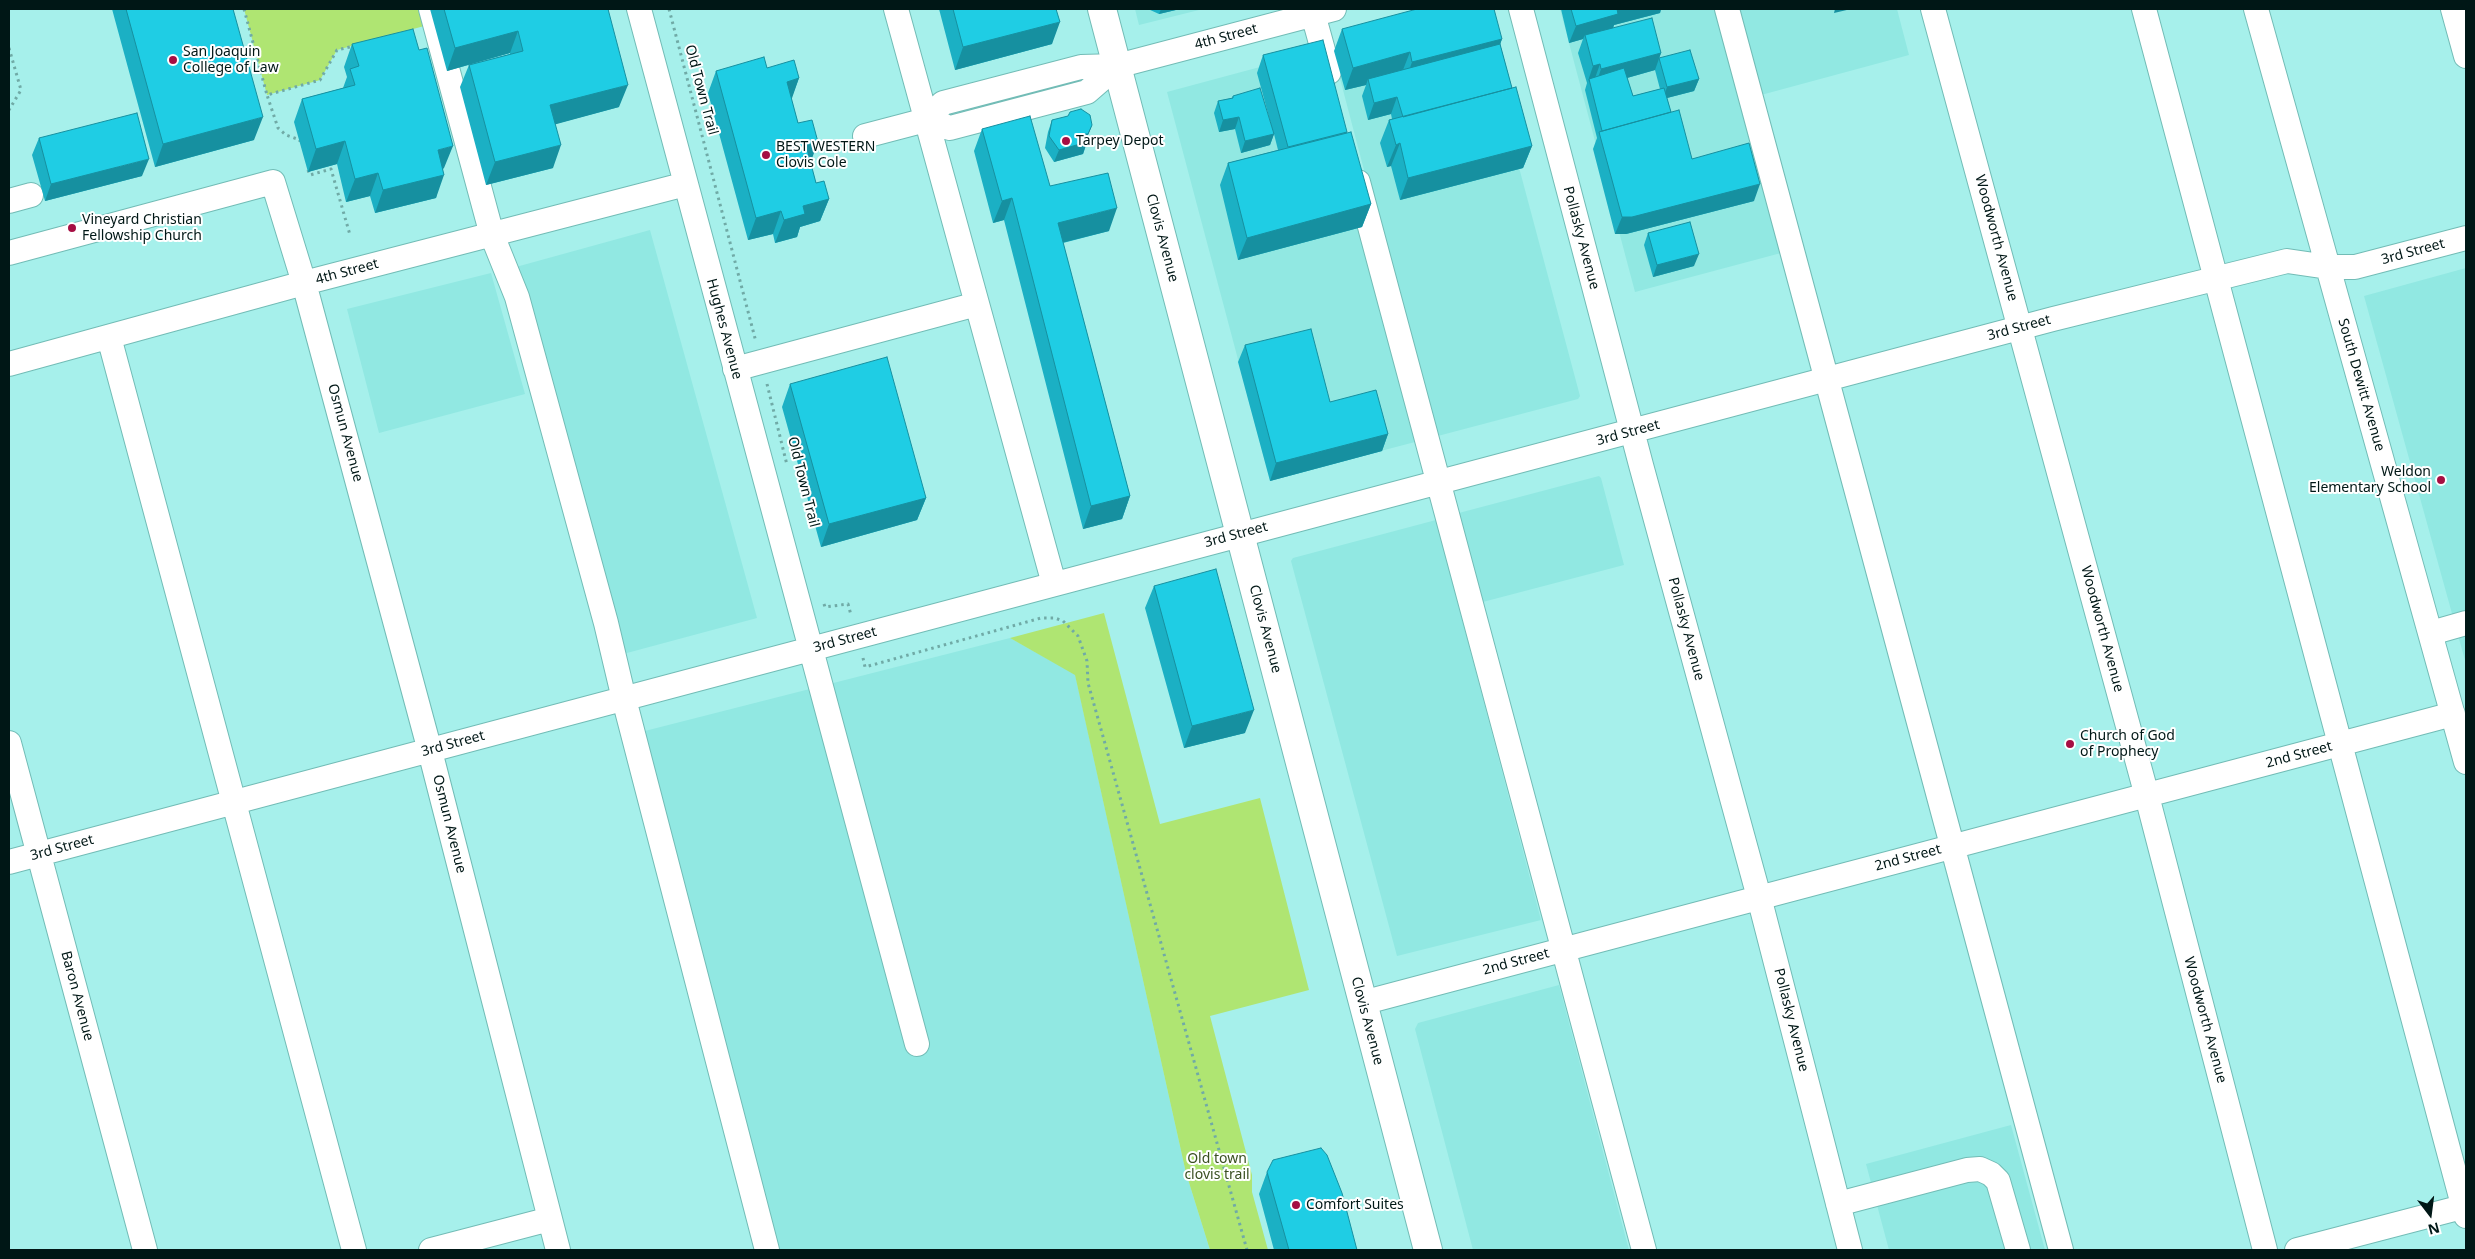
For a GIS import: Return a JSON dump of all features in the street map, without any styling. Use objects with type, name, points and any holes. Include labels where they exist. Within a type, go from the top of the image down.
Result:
[{"type":"main road","name":"Clovis Avenue","points":[[1102,9],[1428,1250]]},
{"type":"street","points":[[431,9],[492,234],[522,315],[606,623],[767,1250]]},
{"type":"street","name":"Hughes Avenue","points":[[639,9],[734,369],[917,1044]]},
{"type":"street","points":[[896,9],[1054,584]]},
{"type":"street","name":"Pollasky Avenue","points":[[1520,9],[1759,897],[1850,1250]]},
{"type":"street","points":[[1727,9],[2061,1250]]},
{"type":"street","name":"Woodworth Avenue","points":[[1933,9],[2147,796],[2265,1250]]},
{"type":"street","points":[[2144,9],[2214,278],[2466,1210],[2297,1250]]},
{"type":"street","name":"South Dewitt Avenue","points":[[2256,9],[2466,762]]},
{"type":"street","points":[[2453,9],[2466,56]]},
{"type":"street","points":[[1324,11],[1335,96]]},
{"type":"street","name":"4th Street","points":[[1117,66],[1324,11]]},
{"type":"street","points":[[864,136],[926,120],[950,128],[1087,92],[1117,66]]},
{"type":"street","points":[[1353,163],[1644,1250]]},
{"type":"street","name":"Osmun Avenue","points":[[9,253],[273,182],[304,283],[430,751],[558,1250]]},
{"type":"street","name":"4th Street","points":[[9,364],[304,283],[686,184]]},
{"type":"street","name":"3rd Street","points":[[9,862],[1240,533],[1633,432],[2021,327],[2287,261],[2328,266],[2360,267],[2466,238]]},
{"type":"street","points":[[734,369],[977,304]]},
{"type":"street","points":[[109,337],[354,1250]]},
{"type":"street","points":[[2431,633],[2466,623]]},
{"type":"street","name":"2nd Street","points":[[1362,1003],[2453,714]]},
{"type":"street","name":"Baron Avenue","points":[[9,743],[145,1250]]},
{"type":"street","points":[[1838,1204],[1967,1170],[1980,1170],[1991,1174],[1998,1181],[2018,1250]]},
{"type":"street","points":[[432,1250],[550,1219]]},
{"type":"path","points":[[244,9],[267,95],[278,128],[286,135],[300,140],[302,148]]},
{"type":"path","name":"Old Town Trail","points":[[669,9],[788,470]]},
{"type":"path","points":[[267,95],[320,80],[337,50],[355,45]]},
{"type":"path","points":[[9,48],[21,90],[9,110]]},
{"type":"path","points":[[307,166],[310,175],[331,169],[350,235]]},
{"type":"path","points":[[822,598],[825,607],[848,604],[865,667],[1041,618],[1056,618],[1063,621],[1078,636],[1087,661],[1088,683],[1247,1250]]},
{"type":"shaded area","points":[[1135,9],[1203,9],[1139,25]]},
{"type":"shaded area","points":[[1560,9],[1716,9],[1781,253],[1635,292]]},
{"type":"shaded area","points":[[1737,9],[1897,9],[1909,55],[1761,95]]},
{"type":"shaded area","points":[[1477,10],[1580,396],[1578,399],[1434,437],[1332,48]]},
{"type":"shaded area","points":[[1312,53],[1415,442],[1270,480],[1167,92]]},
{"type":"shaded area","points":[[650,230],[757,618],[612,657],[505,270]]},
{"type":"shaded area","name":"Weldon Elementary School","points":[[2466,268],[2466,664],[2364,296]]},
{"type":"shaded area","points":[[491,273],[525,394],[379,433],[347,309]]},
{"type":"shaded area","points":[[1599,476],[1624,565],[1479,603],[1455,514]]},
{"type":"shaded area","points":[[1436,520],[1541,920],[1397,956],[1291,561],[1293,558]]},
{"type":"shaded area","points":[[1010,638],[1075,674],[1186,1173],[1210,1250],[779,1250],[633,734]]},
{"type":"shaded area","points":[[1559,985],[1629,1250],[1473,1250],[1415,1029],[1418,1023]]},
{"type":"shaded area","points":[[2011,1125],[2045,1250],[1889,1250],[1866,1164]]},
{"type":"green space","points":[[244,9],[431,9],[435,23],[337,50],[320,80],[267,95]]},
{"type":"green space","name":"Old town clovis trail","points":[[1104,613],[1160,824],[1260,798],[1309,990],[1210,1016],[1252,1175],[1252,1192],[1268,1250],[1210,1250],[1186,1173],[1075,675],[1010,638]]},
{"type":"building","points":[[126,9],[233,9],[263,117],[163,144]]},
{"type":"building","points":[[444,9],[608,9],[628,85],[550,105],[561,145],[495,162],[469,65],[523,51],[518,31],[455,48]]},
{"type":"building","points":[[953,9],[1056,9],[1060,22],[963,47]]},
{"type":"building","points":[[1417,9],[1494,9],[1502,39],[1412,62],[1410,52],[1353,68],[1342,29]]},
{"type":"building","points":[[1571,9],[1617,9],[1618,14],[1576,26]]},
{"type":"building","points":[[1652,18],[1661,53],[1601,69],[1600,64],[1593,66],[1585,35]]},
{"type":"building","points":[[413,29],[419,50],[427,48],[453,146],[438,150],[444,175],[383,190],[378,173],[355,179],[345,141],[316,149],[302,99],[355,85],[350,69],[359,66],[352,44]]},
{"type":"building","points":[[1323,40],[1347,132],[1288,147],[1263,55]]},
{"type":"building","points":[[1500,44],[1512,88],[1403,117],[1397,97],[1374,103],[1368,79]]},
{"type":"building","points":[[1690,50],[1699,79],[1667,87],[1659,58]]},
{"type":"building","name":"BEST WESTERN Clovis Cole","points":[[764,57],[767,68],[794,60],[799,78],[787,82],[798,123],[812,120],[818,142],[806,145],[816,183],[824,181],[829,199],[803,206],[805,214],[784,220],[781,211],[756,218],[716,71]]},
{"type":"building","points":[[1624,68],[1633,96],[1664,88],[1671,112],[1602,131],[1589,79]]},
{"type":"building","points":[[1516,87],[1532,146],[1408,178],[1400,143],[1396,145],[1389,120]]},
{"type":"building","points":[[1260,88],[1274,134],[1245,141],[1239,117],[1223,120],[1218,101],[1233,98],[1233,96]]},
{"type":"building","points":[[1081,109],[1090,115],[1092,125],[1088,134],[1085,134],[1087,142],[1059,150],[1049,136],[1052,120],[1068,116],[1070,112]]},
{"type":"building","points":[[1679,110],[1692,159],[1749,143],[1760,184],[1632,217],[1622,217],[1599,132]]},
{"type":"building","points":[[137,113],[149,159],[51,184],[39,138]]},
{"type":"building","points":[[1030,116],[1050,186],[1108,173],[1117,208],[1058,223],[1130,496],[1091,506],[1012,198],[1002,201],[982,129]]},
{"type":"building","points":[[1351,132],[1371,204],[1247,238],[1228,163]]},
{"type":"building","points":[[1690,222],[1699,254],[1657,265],[1648,233]]},
{"type":"building","points":[[1311,329],[1330,402],[1376,390],[1388,434],[1276,463],[1245,345]]},
{"type":"building","points":[[887,357],[926,498],[829,524],[790,384]]},
{"type":"building","points":[[1216,569],[1254,710],[1192,726],[1154,586]]},
{"type":"building","name":"Comfort Suites","points":[[1321,1148],[1327,1155],[1342,1193],[1357,1250],[1289,1250],[1267,1172],[1273,1160]]},
{"type":"place","name":"San Joaquin College of Law","points":[[173,60]]},
{"type":"place","name":"Tarpey Depot","points":[[1066,141]]},
{"type":"place","name":"BEST WESTERN Clovis Cole","points":[[766,155]]},
{"type":"place","name":"Vineyard Christian Fellowship Church","points":[[72,228]]},
{"type":"place","name":"Weldon Elementary School","points":[[2441,480]]},
{"type":"place","name":"Church of God of Prophecy","points":[[2070,744]]},
{"type":"place","name":"Comfort Suites","points":[[1296,1205]]}]
